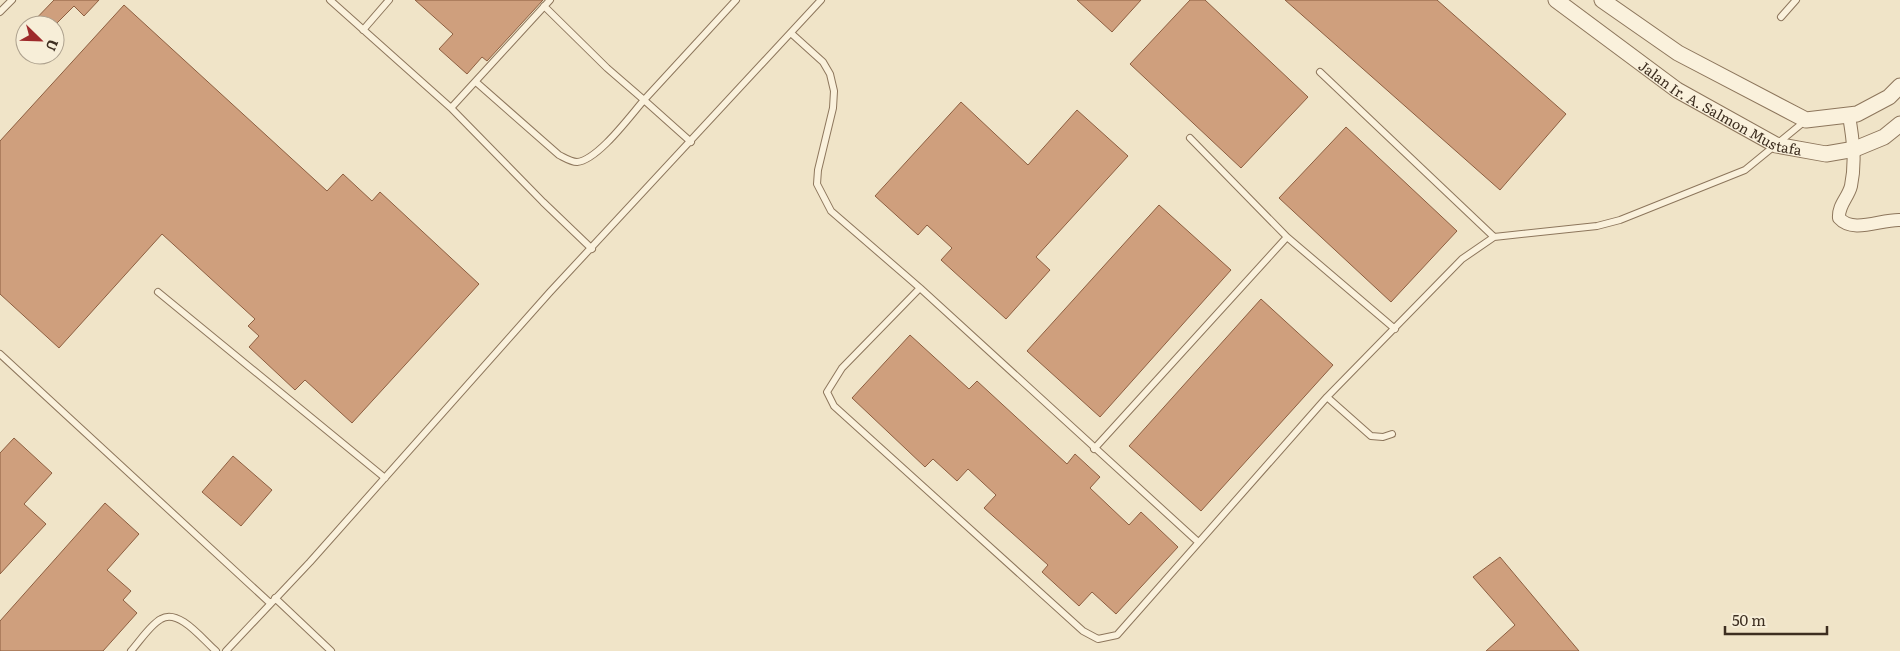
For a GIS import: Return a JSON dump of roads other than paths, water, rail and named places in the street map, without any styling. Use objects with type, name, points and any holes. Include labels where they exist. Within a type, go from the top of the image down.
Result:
[{"type":"street","name":"Jalan Ir. A. Salmon Mustafa","points":[[1556,0],[1678,90],[1776,145],[1826,154],[1855,149],[1884,137],[1900,124]]},
{"type":"street","name":"Jalan Ir. A. Salmon Mustafa","points":[[1602,0],[1678,53],[1806,120],[1857,114],[1889,97],[1900,86]]},
{"type":"street","points":[[1849,116],[1855,149],[1851,186],[1840,206],[1839,218],[1843,223],[1855,225],[1900,220]]},
{"type":"lane","points":[[0,12],[12,0]]},
{"type":"lane","points":[[330,0],[451,108],[523,182],[592,248]]},
{"type":"lane","points":[[363,30],[389,0]]},
{"type":"lane","points":[[451,108],[550,0]]},
{"type":"lane","points":[[476,82],[559,155],[571,161],[590,158],[736,0]]},
{"type":"lane","points":[[226,651],[592,248],[822,0]]},
{"type":"lane","points":[[1781,17],[1796,0]]},
{"type":"lane","points":[[544,6],[607,68],[691,142]]},
{"type":"lane","points":[[792,34],[823,62],[830,74],[834,91],[833,108],[818,170],[817,184],[831,211],[920,288],[1094,450],[1197,542]]},
{"type":"lane","points":[[1320,72],[1494,237]]},
{"type":"lane","points":[[920,288],[842,368],[827,392],[834,406],[1083,632],[1098,639],[1117,634],[1197,542],[1328,398],[1462,259],[1494,237],[1597,226],[1620,220],[1745,170],[1806,120]]},
{"type":"lane","points":[[1190,138],[1287,237],[1395,329]]},
{"type":"lane","points":[[1094,450],[1287,237]]},
{"type":"lane","points":[[158,292],[385,478]]},
{"type":"lane","points":[[0,354],[270,603]]},
{"type":"lane","points":[[1328,398],[1371,436],[1383,437],[1392,434]]},
{"type":"lane","points":[[275,598],[331,651]]},
{"type":"lane","points":[[131,651],[159,619],[169,615],[179,618],[216,651]]}]
